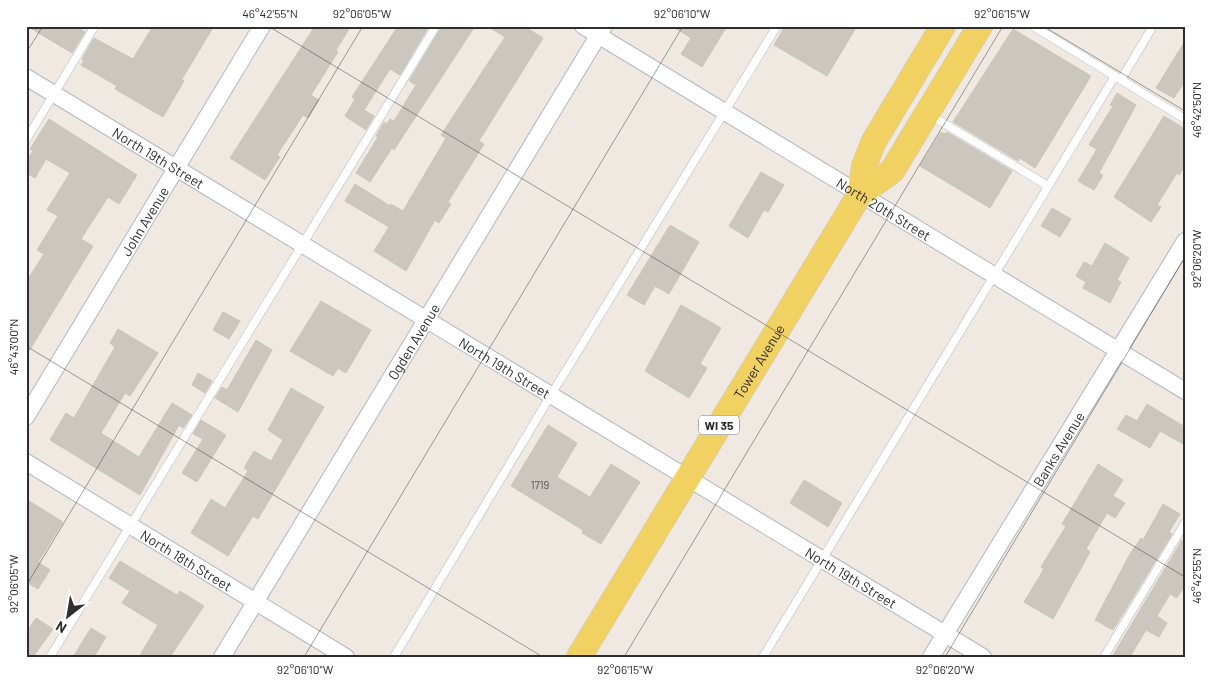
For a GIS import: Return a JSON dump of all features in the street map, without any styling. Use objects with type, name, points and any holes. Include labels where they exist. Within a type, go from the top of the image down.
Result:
[{"type":"main road","name":"Tower Avenue","points":[[860,194],[864,166],[874,141],[943,26]]},
{"type":"main road","name":"Tower Avenue","points":[[579,657],[860,194],[892,171],[980,26]]},
{"type":"street","name":"John Avenue","points":[[26,417],[262,26]]},
{"type":"street","name":"North 20th Street","points":[[583,26],[602,31],[725,112],[1185,391]]},
{"type":"street","name":"Ogden Avenue","points":[[222,657],[425,319],[602,31]]},
{"type":"street","name":"North 19th Street","points":[[26,77],[983,657]]},
{"type":"street","name":"Banks Avenue","points":[[931,657],[1185,241]]},
{"type":"street","name":"North 18th Street","points":[[26,462],[346,657]]},
{"type":"lane","points":[[26,140],[96,26]]},
{"type":"lane","points":[[50,657],[436,26]]},
{"type":"lane","points":[[394,657],[551,395],[777,26]]},
{"type":"lane","points":[[1033,26],[1185,119]]},
{"type":"lane","points":[[763,657],[1048,186],[1154,26]]},
{"type":"lane","points":[[928,114],[1048,186]]},
{"type":"lane","points":[[1104,657],[1185,523]]},
{"type":"building","points":[[27,26],[75,26],[85,32],[72,53]]},
{"type":"building","points":[[153,26],[214,26],[182,79],[184,81],[163,117],[115,89],[117,86],[81,65],[84,60],[82,59],[94,38],[133,59]]},
{"type":"building","points":[[315,26],[351,26],[336,50],[338,52],[311,95],[319,100],[308,118],[303,115],[277,155],[280,157],[265,180],[230,158]]},
{"type":"building","points":[[398,26],[429,26],[400,75],[390,69],[364,110],[374,116],[366,130],[345,116],[355,99],[352,97]]},
{"type":"building","points":[[442,26],[475,26],[394,150],[392,148],[370,182],[356,173],[378,137],[376,136],[384,122],[387,124],[390,119],[394,121],[416,85],[409,81]]},
{"type":"building","points":[[487,26],[524,26],[543,38],[479,141],[484,144],[448,202],[451,204],[439,223],[435,220],[406,271],[374,251],[389,227],[345,201],[355,184],[390,206],[391,204],[403,211],[446,138],[441,135],[505,37]]},
{"type":"building","points":[[672,26],[727,26],[702,67],[681,54],[691,38]]},
{"type":"building","points":[[785,26],[857,26],[827,76],[774,45]]},
{"type":"building","points":[[1013,29],[1091,76],[1035,168],[1020,158],[1018,161],[953,122]]},
{"type":"building","points":[[1185,41],[1185,81],[1174,98],[1156,88]]},
{"type":"building","points":[[1117,93],[1136,105],[1099,173],[1103,175],[1094,190],[1078,181],[1097,149],[1089,145],[1113,106],[1110,105]]},
{"type":"building","points":[[1164,116],[1185,129],[1185,166],[1179,175],[1177,173],[1157,205],[1161,207],[1151,222],[1114,197]]},
{"type":"building","points":[[49,119],[137,175],[119,204],[108,197],[81,239],[93,246],[26,356],[26,282],[44,254],[37,250],[58,216],[47,210],[70,173],[46,159],[35,178],[26,173],[26,162],[33,151],[30,149]]},
{"type":"building","points":[[941,132],[945,134],[947,132],[1012,171],[990,208],[920,166]]},
{"type":"building","points":[[761,172],[784,185],[768,212],[764,210],[748,238],[729,226]]},
{"type":"building","points":[[1052,208],[1071,219],[1060,237],[1041,226]]},
{"type":"building","points":[[670,225],[699,242],[669,294],[655,286],[644,305],[627,295]]},
{"type":"building","points":[[1105,243],[1129,258],[1117,280],[1121,282],[1110,303],[1083,288],[1086,282],[1076,276],[1084,262],[1092,266]]},
{"type":"building","points":[[321,301],[371,330],[346,373],[338,368],[333,376],[290,351]]},
{"type":"building","points":[[681,305],[721,328],[700,364],[707,368],[689,398],[645,371]]},
{"type":"building","points":[[223,312],[240,321],[229,339],[213,330]]},
{"type":"building","points":[[118,329],[158,353],[130,396],[125,393],[101,433],[139,457],[172,403],[192,415],[183,428],[179,425],[140,495],[50,440],[66,413],[74,418],[115,347],[110,343]]},
{"type":"building","points":[[256,340],[272,350],[238,412],[215,398],[222,387],[227,390]]},
{"type":"building","points":[[198,373],[212,381],[205,393],[192,385]]},
{"type":"building","points":[[291,388],[324,407],[258,519],[253,516],[228,556],[191,533],[211,499],[225,508],[248,471],[244,468],[254,451],[271,461],[283,440],[268,430]]},
{"type":"building","points":[[1147,404],[1185,427],[1185,445],[1160,431],[1150,448],[1117,429],[1126,415],[1137,421]]},
{"type":"building","points":[[201,420],[226,435],[197,482],[182,473],[203,439],[193,434]]},
{"type":"building","points":[[548,425],[577,443],[557,477],[590,497],[611,464],[640,482],[601,544],[582,533],[583,530],[511,486]]},
{"type":"building","points":[[1098,464],[1123,480],[1113,496],[1125,503],[1115,518],[1107,513],[1086,549],[1090,552],[1053,619],[1024,602],[1044,569],[1041,567],[1066,526],[1062,524]]},
{"type":"building","points":[[804,480],[842,503],[828,527],[790,503]]},
{"type":"building","points":[[26,499],[63,522],[38,562],[50,570],[38,589],[26,582]]},
{"type":"building","points":[[1163,504],[1180,514],[1169,532],[1172,534],[1113,630],[1095,620],[1130,554],[1141,538],[1143,540]]},
{"type":"building","points":[[1182,540],[1185,541],[1185,585],[1177,598],[1170,594],[1157,616],[1167,623],[1159,637],[1146,630],[1130,657],[1112,657]]},
{"type":"building","points":[[120,561],[177,595],[180,591],[204,606],[170,657],[139,657],[158,625],[122,603],[130,591],[109,578]]},
{"type":"building","points":[[36,618],[53,629],[33,657],[26,657],[26,633]]},
{"type":"building","points":[[91,628],[106,637],[94,657],[73,657]]}]
